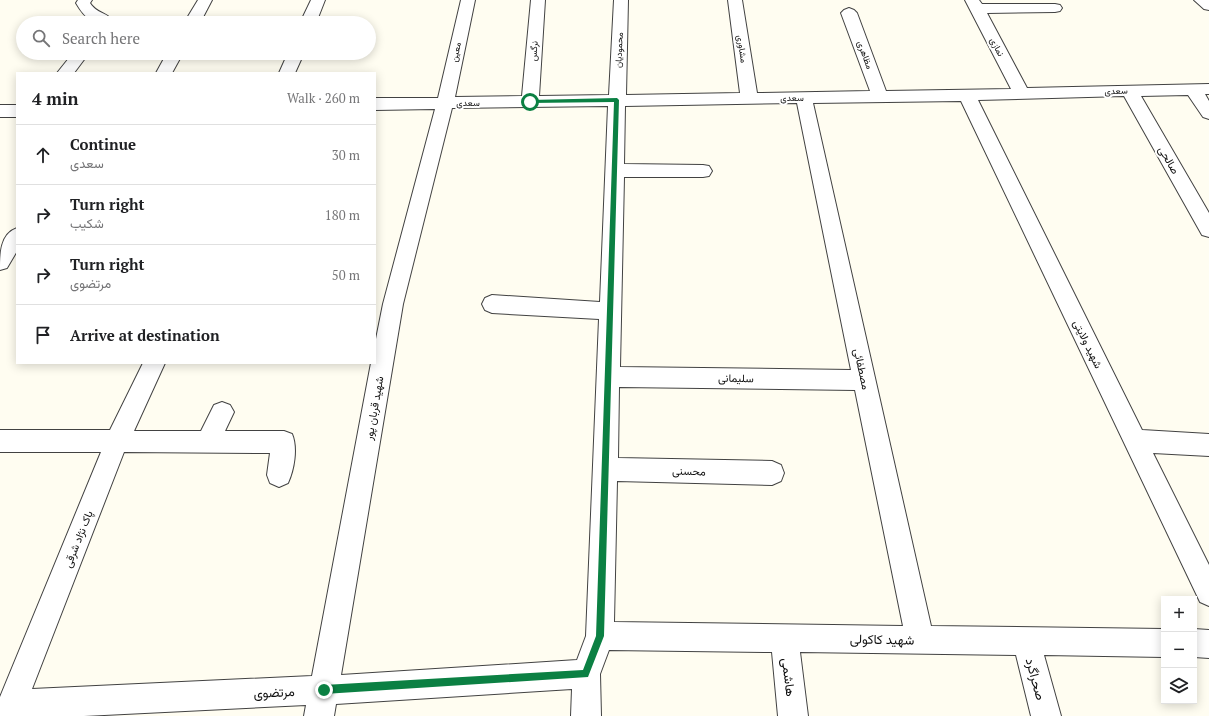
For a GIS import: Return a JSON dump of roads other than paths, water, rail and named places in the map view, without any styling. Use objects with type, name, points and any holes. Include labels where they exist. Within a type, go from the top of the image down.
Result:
[{"type":"street","points":[[85,0],[83,3],[89,13],[95,16]]},
{"type":"street","points":[[196,16],[204,0]]},
{"type":"street","points":[[311,16],[318,0]]},
{"type":"street","name":"معین","points":[[445,103],[468,0]]},
{"type":"street","name":"نرگس","points":[[530,102],[538,0]]},
{"type":"street","name":"محمودیان","points":[[586,674],[600,636],[614,170],[622,0]]},
{"type":"street","name":"مشاوری","points":[[735,0],[749,98]]},
{"type":"street","points":[[1201,0],[1209,6]]},
{"type":"street","points":[[974,4],[1055,8]]},
{"type":"street","name":"نمازی","points":[[974,4],[1022,94]]},
{"type":"street","name":"مظاهری","points":[[850,13],[880,97]]},
{"type":"street","points":[[66,72],[75,60]]},
{"type":"street","points":[[165,72],[171,60]]},
{"type":"street","points":[[287,72],[293,60]]},
{"type":"street","points":[[1201,89],[1209,113]]},
{"type":"street","name":"سعدی","points":[[376,104],[968,96],[1201,89]]},
{"type":"street","name":"صالحی","points":[[1129,90],[1209,230]]},
{"type":"street","name":"شهید ولایتی","points":[[968,96],[1209,593]]},
{"type":"street","name":"مصطفائی","points":[[804,98],[920,640]]},
{"type":"street","name":"شهید قربان پور","points":[[321,703],[393,304],[445,103]]},
{"type":"street","points":[[0,111],[16,111]]},
{"type":"street","points":[[614,170],[703,171]]},
{"type":"street","points":[[0,262],[16,237]]},
{"type":"street","points":[[492,304],[610,311]]},
{"type":"street","name":"پاک نژاد شرقی","points":[[9,711],[117,441],[154,364]]},
{"type":"street","name":"سلیمانی","points":[[608,376],[865,380]]},
{"type":"street","points":[[208,442],[222,412]]},
{"type":"street","points":[[1135,441],[1209,445]]},
{"type":"street","points":[[0,442],[284,442],[279,475]]},
{"type":"street","name":"محسنی","points":[[605,469],[772,473]]},
{"type":"street","name":"شهید کاکولی","points":[[600,636],[1161,643]]},
{"type":"street","name":"هاشمی","points":[[784,638],[793,716]]},
{"type":"street","name":"صحراگرد","points":[[1026,641],[1046,716]]},
{"type":"street","points":[[1197,644],[1209,644]]},
{"type":"street","points":[[586,674],[586,716]]},
{"type":"street","name":"مرتضوی","points":[[9,711],[321,703],[586,674]]}]
